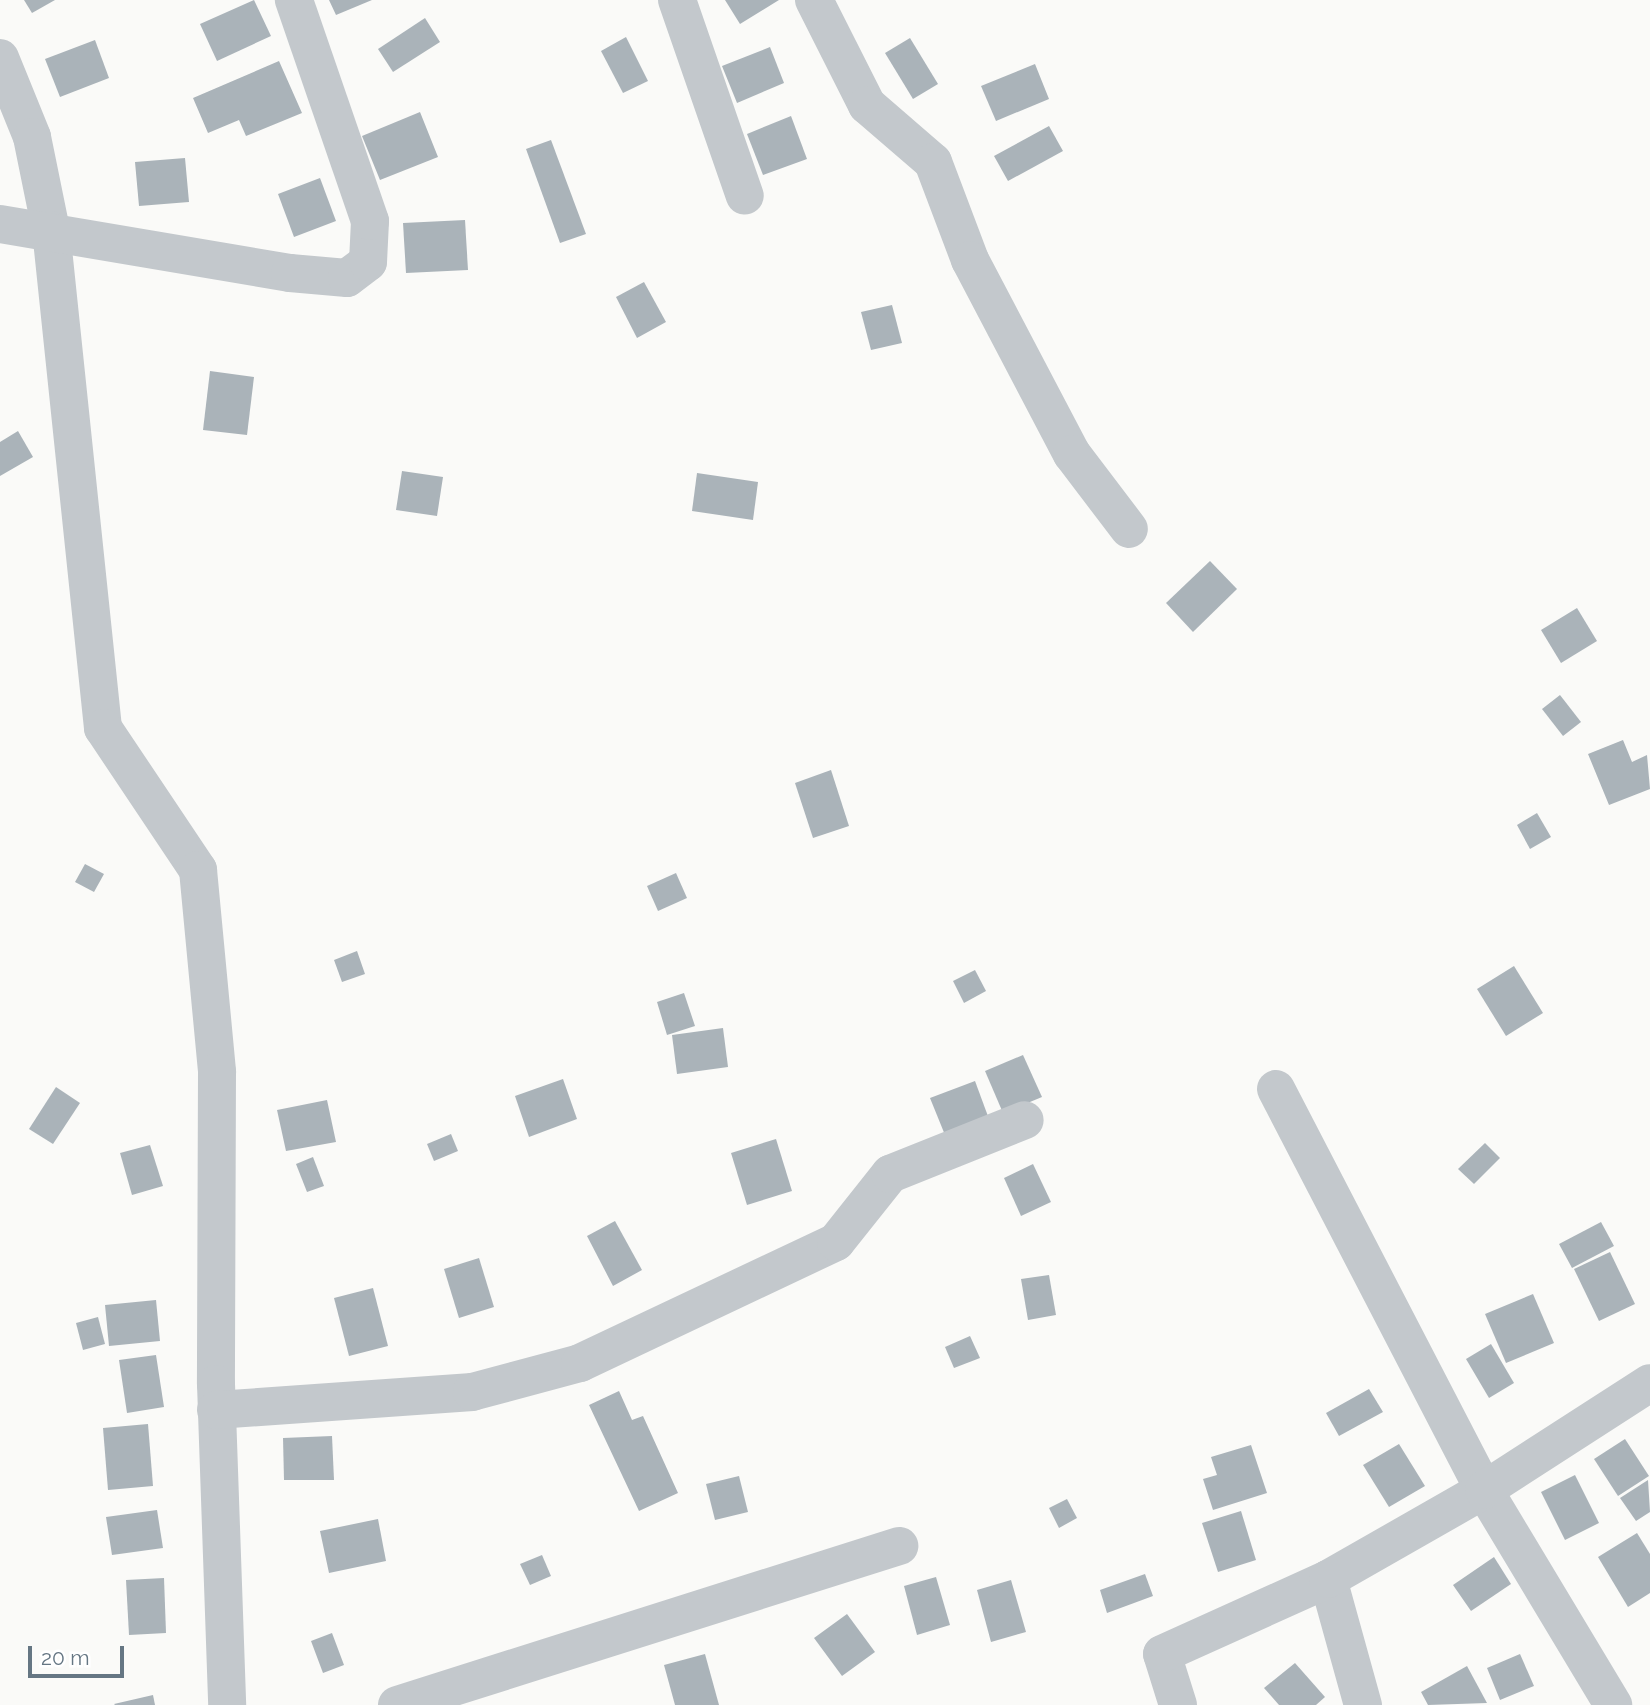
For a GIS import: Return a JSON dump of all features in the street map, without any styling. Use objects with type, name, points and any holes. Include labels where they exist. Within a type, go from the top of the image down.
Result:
[{"type":"street","points":[[0,224],[51,230],[290,272],[347,278],[368,262],[370,221],[294,0]]},
{"type":"street","points":[[677,0],[745,196]]},
{"type":"street","points":[[814,0],[867,105],[933,162],[970,260],[1072,454],[1129,529]]},
{"type":"street","points":[[0,58],[32,137],[51,230],[103,728],[198,870],[217,1072],[216,1410],[227,1705]]},
{"type":"street","points":[[1276,1089],[1484,1490],[1614,1705]]},
{"type":"street","points":[[216,1410],[472,1392],[580,1363],[836,1242],[890,1174],[1025,1120]]},
{"type":"street","points":[[1178,1705],[1162,1654],[1328,1579],[1484,1490],[1650,1382]]},
{"type":"street","points":[[397,1705],[899,1546]]},
{"type":"street","points":[[1328,1579],[1363,1705]]},
{"type":"building","points":[[24,0],[55,0],[32,13]]},
{"type":"building","points":[[254,0],[271,36],[217,61],[200,24]]},
{"type":"building","points":[[329,0],[372,0],[336,15]]},
{"type":"building","points":[[725,0],[779,0],[740,24]]},
{"type":"building","points":[[425,18],[440,42],[393,72],[378,49]]},
{"type":"building","points":[[626,37],[648,81],[623,93],[601,51]]},
{"type":"building","points":[[910,38],[938,84],[913,99],[885,53]]},
{"type":"building","points":[[95,40],[109,78],[60,97],[45,59]]},
{"type":"building","points":[[770,47],[784,83],[737,103],[722,66]]},
{"type":"building","points":[[279,61],[302,113],[246,136],[239,120],[208,133],[193,98]]},
{"type":"building","points":[[1035,64],[1049,99],[996,121],[981,86]]},
{"type":"building","points":[[420,112],[438,157],[380,180],[362,136]]},
{"type":"building","points":[[791,116],[807,159],[763,175],[747,134]]},
{"type":"building","points":[[1049,126],[1063,151],[1008,181],[994,156]]},
{"type":"building","points":[[551,140],[586,234],[560,243],[526,149]]},
{"type":"building","points":[[185,158],[189,202],[139,206],[135,162]]},
{"type":"building","points":[[320,178],[336,221],[294,237],[278,194]]},
{"type":"building","points":[[465,220],[468,270],[406,273],[403,223]]},
{"type":"building","points":[[644,282],[666,322],[637,338],[616,297]]},
{"type":"building","points":[[892,305],[902,343],[871,350],[861,312]]},
{"type":"building","points":[[210,371],[254,377],[247,435],[203,430]]},
{"type":"building","points":[[18,431],[33,457],[0,476],[0,442]]},
{"type":"building","points":[[402,471],[443,477],[437,516],[396,510]]},
{"type":"building","points":[[697,473],[758,482],[753,520],[692,511]]},
{"type":"building","points":[[1210,561],[1237,589],[1193,632],[1166,603]]},
{"type":"building","points":[[1577,608],[1597,641],[1561,663],[1541,630]]},
{"type":"building","points":[[1560,695],[1581,722],[1563,736],[1542,709]]},
{"type":"building","points":[[1623,740],[1632,762],[1647,755],[1650,789],[1609,805],[1588,754]]},
{"type":"building","points":[[831,770],[849,826],[813,838],[795,783]]},
{"type":"building","points":[[1537,813],[1551,837],[1530,849],[1517,825]]},
{"type":"building","points":[[85,864],[104,874],[94,892],[75,882]]},
{"type":"building","points":[[676,873],[687,898],[658,911],[647,886]]},
{"type":"building","points":[[357,951],[365,974],[342,982],[334,960]]},
{"type":"building","points":[[1514,966],[1543,1013],[1506,1036],[1477,989]]},
{"type":"building","points":[[975,970],[986,991],[964,1003],[953,981]]},
{"type":"building","points":[[684,993],[695,1026],[667,1035],[657,1002]]},
{"type":"building","points":[[723,1028],[728,1067],[677,1074],[672,1035]]},
{"type":"building","points":[[1023,1055],[1042,1097],[1003,1113],[985,1071]]},
{"type":"building","points":[[563,1079],[577,1119],[529,1137],[515,1096]]},
{"type":"building","points":[[975,1081],[989,1119],[945,1135],[930,1098]]},
{"type":"building","points":[[56,1087],[80,1103],[53,1144],[29,1129]]},
{"type":"building","points":[[327,1100],[336,1142],[286,1151],[277,1110]]},
{"type":"building","points":[[451,1134],[458,1151],[434,1161],[427,1144]]},
{"type":"building","points":[[776,1139],[792,1191],[747,1205],[731,1153]]},
{"type":"building","points":[[1485,1143],[1500,1158],[1474,1184],[1458,1169]]},
{"type":"building","points":[[150,1145],[163,1186],[132,1195],[120,1153]]},
{"type":"building","points":[[313,1157],[324,1186],[307,1192],[296,1164]]},
{"type":"building","points":[[1033,1164],[1051,1202],[1021,1216],[1004,1178]]},
{"type":"building","points":[[615,1221],[642,1270],[613,1286],[587,1236]]},
{"type":"building","points":[[1601,1222],[1614,1246],[1572,1268],[1559,1244]]},
{"type":"building","points":[[1610,1252],[1635,1304],[1599,1321],[1574,1269]]},
{"type":"building","points":[[479,1258],[494,1307],[459,1318],[444,1269]]},
{"type":"building","points":[[1049,1275],[1056,1315],[1028,1320],[1021,1279]]},
{"type":"building","points":[[373,1288],[388,1346],[349,1356],[334,1298]]},
{"type":"building","points":[[1533,1294],[1554,1343],[1506,1363],[1485,1314]]},
{"type":"building","points":[[156,1300],[160,1341],[109,1346],[105,1305]]},
{"type":"building","points":[[98,1317],[105,1344],[83,1350],[76,1323]]},
{"type":"building","points":[[970,1336],[980,1358],[954,1368],[945,1347]]},
{"type":"building","points":[[1491,1344],[1514,1383],[1489,1398],[1466,1359]]},
{"type":"building","points":[[156,1355],[164,1407],[127,1413],[119,1360]]},
{"type":"building","points":[[1369,1389],[1383,1412],[1339,1436],[1326,1413]]},
{"type":"building","points":[[619,1391],[632,1420],[643,1416],[678,1493],[639,1511],[589,1405]]},
{"type":"building","points":[[148,1424],[153,1486],[108,1490],[103,1428]]},
{"type":"building","points":[[332,1436],[334,1480],[284,1480],[283,1438]]},
{"type":"building","points":[[1625,1439],[1649,1476],[1618,1496],[1594,1459]]},
{"type":"building","points":[[1399,1444],[1425,1486],[1389,1507],[1363,1465]]},
{"type":"building","points":[[1251,1445],[1267,1493],[1213,1510],[1203,1479],[1217,1475],[1211,1457]]},
{"type":"building","points":[[1575,1475],[1599,1523],[1565,1540],[1541,1492]]},
{"type":"building","points":[[739,1476],[748,1512],[715,1520],[706,1484]]},
{"type":"building","points":[[1648,1480],[1650,1512],[1636,1521],[1620,1498]]},
{"type":"building","points":[[1067,1499],[1077,1518],[1059,1528],[1049,1508]]},
{"type":"building","points":[[157,1510],[163,1548],[112,1555],[106,1517]]},
{"type":"building","points":[[1241,1511],[1256,1560],[1218,1572],[1202,1523]]},
{"type":"building","points":[[378,1519],[386,1561],[329,1573],[320,1531]]},
{"type":"building","points":[[1637,1533],[1650,1554],[1650,1593],[1628,1607],[1598,1557]]},
{"type":"building","points":[[542,1555],[551,1576],[530,1585],[520,1564]]},
{"type":"building","points":[[1494,1557],[1511,1584],[1471,1611],[1453,1585]]},
{"type":"building","points":[[1145,1574],[1153,1596],[1107,1613],[1100,1590]]},
{"type":"building","points":[[936,1577],[950,1625],[917,1635],[904,1586]]},
{"type":"building","points":[[164,1578],[166,1633],[129,1635],[126,1580]]},
{"type":"building","points":[[1011,1580],[1026,1632],[991,1642],[977,1590]]},
{"type":"building","points":[[847,1614],[875,1652],[842,1676],[814,1638]]},
{"type":"building","points":[[332,1633],[344,1665],[323,1673],[311,1641]]},
{"type":"building","points":[[705,1654],[719,1705],[675,1705],[664,1665]]},
{"type":"building","points":[[1520,1654],[1534,1686],[1500,1700],[1487,1668]]},
{"type":"building","points":[[1295,1663],[1325,1697],[1316,1705],[1279,1705],[1264,1688]]},
{"type":"building","points":[[1467,1666],[1487,1703],[1428,1705],[1421,1692]]},
{"type":"building","points":[[153,1695],[155,1705],[114,1704]]}]
